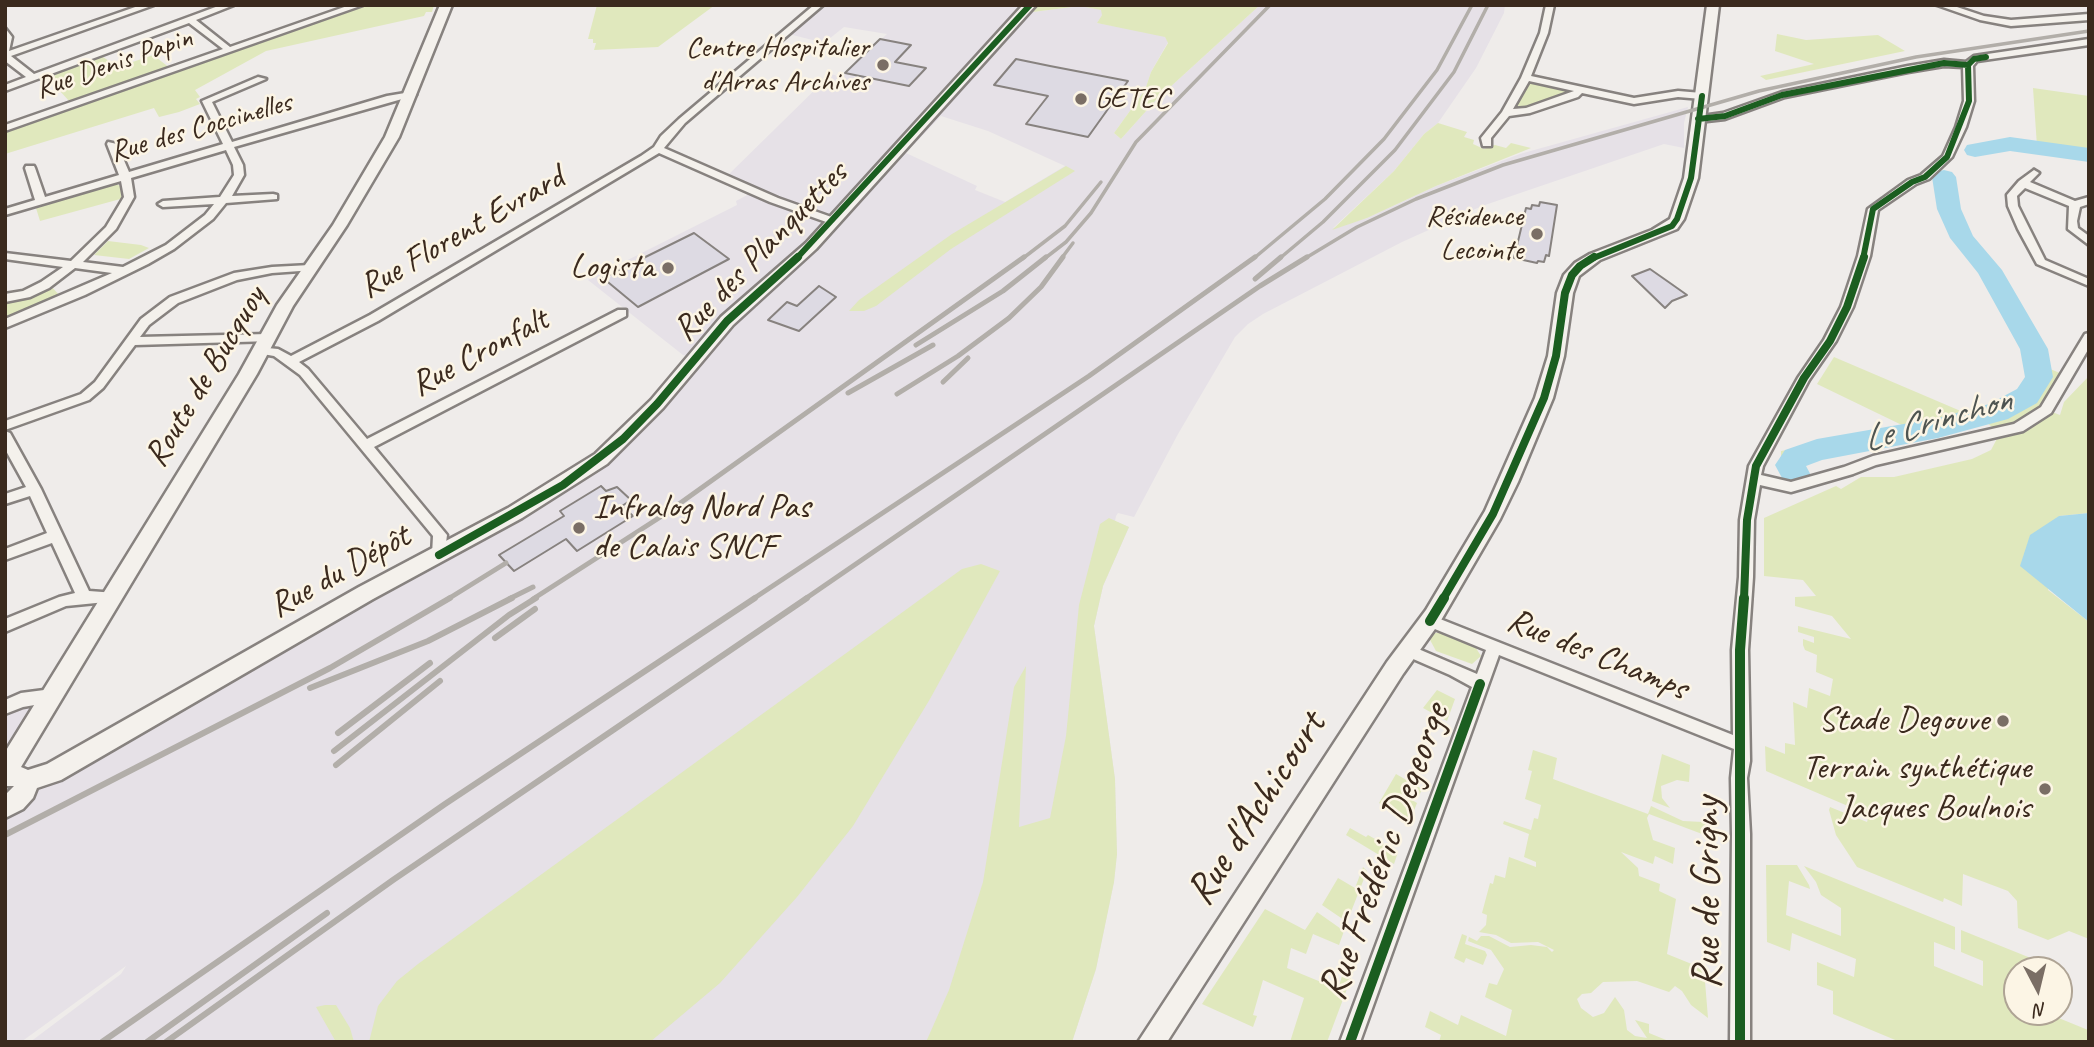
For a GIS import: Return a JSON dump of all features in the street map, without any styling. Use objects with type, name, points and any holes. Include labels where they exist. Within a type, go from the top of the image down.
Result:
[{"type":"street","points":[[5,54],[150,5]]},
{"type":"street","points":[[5,88],[31,76],[230,5]]},
{"type":"street","name":"Rue Denis Papin","points":[[5,128],[359,5]]},
{"type":"street","name":"Route de Bucquoy","points":[[5,807],[21,796],[13,778],[13,760],[310,268],[370,174],[411,95],[446,5]]},
{"type":"street","name":"Rue Florent Evrard","points":[[291,361],[374,318],[658,149],[682,121],[819,5]]},
{"type":"street","name":"Rue des Planquettes","points":[[439,555],[563,485],[601,459],[657,404],[727,321],[788,269],[1030,5]]},
{"type":"street","points":[[1487,144],[1486,138],[1506,113],[1526,78],[1544,33],[1550,5]]},
{"type":"street","name":"Rue d'Achicourt","points":[[1151,1042],[1430,621],[1493,514],[1544,398],[1556,356],[1569,280],[1580,266],[1595,257],[1672,226],[1683,206],[1692,178],[1713,5]]},
{"type":"street","points":[[1941,5],[1983,18],[2011,23],[2089,17]]},
{"type":"street","points":[[189,19],[229,50]]},
{"type":"street","points":[[5,31],[8,37],[5,54]]},
{"type":"street","points":[[1698,119],[1725,116],[1782,95],[1908,69],[1944,63],[1968,65],[1974,58],[2089,42]]},
{"type":"street","points":[[5,54],[31,76]]},
{"type":"street","name":"Rue de Grigny","points":[[1740,1042],[1740,650],[1747,520],[1753,478],[1756,466],[1804,378],[1830,341],[1847,307],[1864,256],[1873,209],[1900,188],[1925,177],[1947,157],[1969,101],[1968,65]]},
{"type":"street","points":[[1526,78],[1633,101],[1678,94],[1702,96]]},
{"type":"street","points":[[5,324],[124,271],[170,247],[194,230],[225,200],[239,175],[238,165],[208,101],[261,79]]},
{"type":"street","points":[[1506,113],[1527,111],[1575,95],[1580,90]]},
{"type":"street","name":"Rue des Coccinelles","points":[[5,212],[390,97],[411,95]]},
{"type":"street","points":[[5,298],[38,289],[74,263],[111,229],[128,197],[125,176],[112,144]]},
{"type":"street","points":[[658,149],[774,200],[833,221]]},
{"type":"street","points":[[30,168],[41,201]]},
{"type":"street","points":[[2034,173],[2012,195],[2013,206],[2041,262],[2089,283]]},
{"type":"street","points":[[2023,183],[2076,205],[2089,200]]},
{"type":"street","points":[[163,205],[273,197]]},
{"type":"street","points":[[2076,205],[2073,229],[2089,242]]},
{"type":"street","points":[[5,256],[124,271]]},
{"type":"street","points":[[5,426],[85,397],[99,385],[130,341],[157,311],[191,292],[258,272],[310,268]]},
{"type":"street","name":"Rue Cronfalt","points":[[365,446],[622,313]]},
{"type":"street","points":[[1753,478],[1791,487],[1873,461],[2018,428],[2046,410],[2089,337]]},
{"type":"street","points":[[130,341],[265,344]]},
{"type":"street","name":"Rue du Dépôt","points":[[13,778],[53,773],[366,593],[439,555],[440,535],[416,503],[304,372],[265,344]]},
{"type":"street","points":[[5,436],[34,489],[85,597]]},
{"type":"street","points":[[5,499],[34,489]]},
{"type":"street","points":[[5,555],[55,536]]},
{"type":"street","points":[[5,626],[64,601],[85,597],[111,597]]},
{"type":"street","name":"Rue des Champs","points":[[1430,621],[1494,649],[1741,745]]},
{"type":"street","name":"Rue Frédéric Degeorge","points":[[1350,1042],[1494,649]]},
{"type":"street","name":"Rue des Champs","points":[[1409,651],[1455,670],[1479,684]]},
{"type":"street","points":[[5,707],[21,700],[52,696]]},
{"type":"shaded area","points":[[819,5],[1030,5],[1025,11],[1080,6],[1102,10],[1097,23],[1159,33],[1168,42],[1151,72],[1145,90],[1114,133],[1121,139],[1156,100],[1260,5],[1505,5],[1504,13],[1476,68],[1438,123],[1424,134],[1394,171],[1333,228],[1367,218],[1436,186],[1520,154],[1688,107],[1684,123],[1684,148],[1664,144],[1482,206],[1402,242],[1263,314],[1235,337],[1178,434],[1134,517],[1118,513],[1116,516],[1115,521],[1129,527],[1103,586],[1094,626],[1115,779],[1117,854],[1096,969],[1072,1042],[30,1042],[121,974],[126,966],[21,1042],[5,1042],[5,792],[582,472],[694,358],[683,355],[588,280],[737,205],[736,201],[753,192],[724,179],[831,74],[841,77],[887,34],[844,27],[824,43],[785,33]],"holes":[[[941,116],[988,131],[1065,166],[1005,202],[975,190],[977,186],[906,153]]]},
{"type":"shaded area","points":[[52,696],[5,780],[5,707]]},
{"type":"green space","points":[[366,5],[434,5],[432,12],[426,12],[424,16],[266,51],[195,90],[200,97],[196,99],[200,104],[179,112],[159,117],[154,108],[5,154],[5,130]]},
{"type":"green space","points":[[597,5],[715,5],[658,47],[594,50],[596,43],[593,43],[593,39],[588,39]]},
{"type":"green space","points":[[1038,5],[1260,5],[1156,100],[1121,139],[1114,133],[1145,90],[1151,72],[1168,43],[1165,37],[1097,23],[1102,15],[1101,10],[1080,6],[1033,12]]},
{"type":"green space","points":[[1777,34],[1806,40],[1878,35],[1905,51],[1766,80],[1760,76],[1814,64],[1775,51]]},
{"type":"green space","points":[[100,55],[118,67],[153,55],[170,68],[70,102],[48,78]]},
{"type":"green space","points":[[1529,83],[1565,89],[1567,94],[1529,107],[1517,106]]},
{"type":"green space","points":[[2033,88],[2089,96],[2089,157],[2010,145],[1977,151],[1974,149],[1996,143],[2037,146]]},
{"type":"green space","points":[[1438,123],[1467,132],[1464,137],[1474,140],[1473,144],[1484,149],[1495,145],[1506,148],[1511,143],[1531,148],[1436,186],[1367,218],[1332,230],[1394,171],[1424,134]]},
{"type":"green space","points":[[1066,166],[1075,171],[951,249],[876,306],[864,311],[849,311],[859,300],[952,234]]},
{"type":"green space","points":[[1946,176],[1952,210],[1962,235],[2008,291],[2043,366],[2067,376],[2047,410],[2060,415],[2064,402],[2089,376],[2089,513],[2059,516],[2048,590],[2089,622],[2089,939],[2069,931],[2048,940],[2018,928],[2017,901],[2008,891],[1963,874],[1962,906],[1944,898],[1943,902],[1857,867],[1836,835],[1829,810],[1830,807],[1867,822],[1869,815],[1766,771],[1765,746],[1785,754],[1785,743],[1795,745],[1793,702],[1807,708],[1809,688],[1830,696],[1833,679],[1816,672],[1817,655],[1805,650],[1803,645],[1803,639],[1814,643],[1814,637],[1798,632],[1798,626],[1851,639],[1832,616],[1795,606],[1795,597],[1816,596],[1803,580],[1764,576],[1764,518],[1836,486],[1841,489],[1861,477],[1894,477],[1972,459],[1991,450],[2000,433],[1987,423],[1843,452],[1805,463],[1801,470],[1809,480],[1794,484],[1781,465],[1781,451],[1908,428],[1817,384],[1834,357],[1970,415],[2017,397],[2035,378],[2036,368],[2031,350],[1996,286],[1958,236],[1949,216],[1938,177]]},
{"type":"green space","points":[[116,184],[122,187],[124,198],[40,221],[36,208]]},
{"type":"green space","points":[[108,241],[149,248],[129,259],[94,255]]},
{"type":"green space","points":[[51,286],[60,296],[5,318],[5,298]]},
{"type":"green space","points":[[1109,518],[1129,527],[1103,586],[1094,626],[1115,779],[1117,854],[1096,969],[1072,1042],[926,1042],[949,990],[983,882],[1014,687],[1026,666],[1019,827],[1050,818],[1066,736],[1079,605],[1100,524]]},
{"type":"green space","points":[[981,564],[1000,571],[930,699],[853,826],[797,897],[720,983],[650,1042],[369,1042],[378,1006],[397,981],[418,964],[962,569]]},
{"type":"green space","points":[[1435,633],[1445,633],[1474,645],[1481,656],[1472,664],[1436,651],[1429,638]]},
{"type":"green space","points":[[1437,690],[1455,699],[1447,721],[1423,708]]},
{"type":"green space","points":[[1533,750],[1557,758],[1553,779],[1648,814],[1651,806],[1683,821],[1703,822],[1716,831],[1718,840],[1649,814],[1647,818],[1653,840],[1675,848],[1673,864],[1655,856],[1653,864],[1621,852],[1638,868],[1639,876],[1660,884],[1659,891],[1676,899],[1667,954],[1704,969],[1708,1018],[1691,1005],[1682,991],[1675,986],[1669,992],[1637,981],[1603,982],[1591,993],[1582,994],[1577,999],[1581,1008],[1593,1017],[1604,1013],[1615,997],[1624,1010],[1627,1030],[1635,1036],[1647,1038],[1635,1020],[1649,1024],[1649,1033],[1671,1042],[1439,1042],[1441,1035],[1425,1027],[1430,1011],[1458,1025],[1461,1015],[1506,1036],[1512,1010],[1485,997],[1489,983],[1497,985],[1504,969],[1491,950],[1468,941],[1469,937],[1477,941],[1481,936],[1489,936],[1510,947],[1531,945],[1547,947],[1552,952],[1554,950],[1538,942],[1511,943],[1496,935],[1479,932],[1486,925],[1487,915],[1482,913],[1490,883],[1493,884],[1495,875],[1505,878],[1509,857],[1536,867],[1536,862],[1524,857],[1529,834],[1503,824],[1504,821],[1531,830],[1534,818],[1538,819],[1541,805],[1525,799],[1532,771],[1528,770]]},
{"type":"green space","points":[[1662,754],[1690,765],[1689,782],[1677,780],[1661,786],[1662,798],[1670,808],[1652,801]]},
{"type":"green space","points":[[1396,774],[1422,789],[1419,796],[1405,788],[1402,794],[1417,803],[1410,821],[1379,803]]},
{"type":"green space","points":[[1350,828],[1398,852],[1394,864],[1346,835]]},
{"type":"green space","points":[[1766,865],[1797,865],[1809,885],[1810,889],[1789,881],[1786,915],[1841,936],[1841,908],[1821,895],[1816,882],[1804,866],[1955,927],[1955,950],[1934,942],[1934,966],[1983,986],[1983,961],[1961,952],[1961,930],[2026,956],[2003,956],[2003,1026],[2073,1026],[2073,1024],[2088,1030],[2089,1042],[1900,1042],[1833,1014],[1833,991],[1817,985],[1817,962],[1854,977],[1856,959],[1792,933],[1790,951],[1767,942]]},
{"type":"green space","points":[[1363,867],[1367,871],[1347,922],[1322,905],[1338,878],[1355,888]]},
{"type":"green space","points":[[1265,909],[1305,930],[1317,912],[1344,931],[1339,945],[1313,934],[1306,954],[1291,948],[1287,968],[1338,989],[1350,950],[1360,954],[1327,1042],[1290,1042],[1304,998],[1263,980],[1253,1015],[1257,1016],[1253,1027],[1202,1004]]},
{"type":"green space","points":[[1462,934],[1467,936],[1465,944],[1485,951],[1487,955],[1483,965],[1466,958],[1464,963],[1454,958]]},
{"type":"green space","points":[[336,1005],[350,1028],[354,1042],[336,1042],[316,1007]]},
{"type":"water","points":[[2089,513],[2089,622],[2020,566],[2030,535],[2059,516]]},
{"type":"building","name":"Centre Hospitalier d'Arras Archives","points":[[880,39],[911,45],[895,62],[926,68],[909,86],[845,73]]},
{"type":"building","name":"GETEC","points":[[1016,59],[1128,81],[1088,137],[1026,124],[1048,96],[994,85]]},
{"type":"building","name":"Résidence Lecointe","points":[[1540,202],[1557,205],[1549,256],[1546,255],[1544,262],[1537,263],[1514,258],[1526,208],[1539,206]]},
{"type":"building","name":"Logista","points":[[694,233],[729,259],[638,307],[603,278]]},
{"type":"building","points":[[1650,269],[1687,295],[1672,301],[1665,308],[1632,276]]},
{"type":"building","points":[[819,286],[836,297],[799,331],[768,320],[787,302],[797,306]]},
{"type":"building","name":"Infralog Nord Pas de Calais SNCF","points":[[601,486],[606,491],[617,487],[631,500],[622,506],[633,516],[577,551],[566,539],[514,571],[499,555],[564,516],[560,511]]},
{"type":"waterway","name":"Le Crinchon","points":[[1975,150],[2010,144],[2089,155]]},
{"type":"waterway","name":"Le Crinchon","points":[[1799,481],[1790,465],[1796,458],[1817,450],[1938,428],[1998,412],[2027,396],[2039,377],[2034,349],[1989,270],[1962,238],[1949,209],[1944,177]]},
{"type":"railway","points":[[1044,259],[1066,242],[1091,213],[1136,142],[1270,5]]},
{"type":"railway","points":[[1253,259],[1325,199],[1384,139],[1437,70],[1472,5]]},
{"type":"railway","points":[[1279,259],[1323,222],[1395,150],[1454,72],[1488,5]]},
{"type":"railway","points":[[1304,259],[1357,227],[1416,199],[1503,165],[1759,91],[1916,57],[2089,31]]},
{"type":"railway","points":[[1022,259],[1065,226],[1101,182]]},
{"type":"railway","points":[[1061,259],[1073,243]]},
{"type":"railway","points":[[533,599],[665,514],[1024,257]]},
{"type":"railway","points":[[916,345],[1003,291],[1046,257]]},
{"type":"railway","points":[[897,394],[958,356],[1009,318],[1041,287],[1063,257]]},
{"type":"railway","points":[[753,599],[1089,376],[1255,257]]},
{"type":"railway","points":[[1255,279],[1281,257]]},
{"type":"railway","points":[[805,599],[1260,286],[1307,257]]},
{"type":"railway","points":[[848,393],[933,345]]},
{"type":"railway","points":[[943,382],[968,358]]},
{"type":"railway","points":[[448,599],[506,563]]},
{"type":"railway","points":[[509,599],[533,587]]},
{"type":"railway","points":[[5,835],[330,668],[450,598]]},
{"type":"railway","points":[[310,688],[428,641],[512,598]]},
{"type":"railway","points":[[334,751],[509,615],[536,598]]},
{"type":"railway","points":[[102,1042],[445,804],[755,598]]},
{"type":"railway","points":[[166,1042],[393,880],[807,598]]},
{"type":"railway","points":[[495,638],[535,609]]},
{"type":"railway","points":[[338,733],[430,663]]},
{"type":"railway","points":[[336,765],[440,681]]},
{"type":"railway","points":[[147,1042],[327,913]]},
{"type":"cycle path","points":[[439,555],[563,485],[623,439],[657,404],[727,321],[811,246],[1030,5]]},
{"type":"cycle path","points":[[1698,119],[1725,116],[1782,95],[1944,63],[1968,65],[1974,59],[1986,57]]},
{"type":"cycle path","points":[[1740,1042],[1740,650],[1747,520],[1756,466],[1804,378],[1830,341],[1847,307],[1864,256],[1873,209],[1912,182],[1925,177],[1947,157],[1969,101],[1968,65]]},
{"type":"cycle path","points":[[1430,621],[1493,514],[1519,459],[1544,398],[1556,356],[1565,293],[1572,275],[1580,266],[1595,257],[1657,233],[1672,226],[1677,219],[1691,178],[1702,96]]},
{"type":"cycle path","points":[[1350,1042],[1480,684]]},
{"type":"place","name":"Centre Hospitalier d'Arras Archives","points":[[883,65]]},
{"type":"place","name":"GETEC","points":[[1081,99]]},
{"type":"place","name":"Résidence Lecointe","points":[[1537,234]]},
{"type":"place","name":"Logista","points":[[668,268]]},
{"type":"place","name":"Infralog Nord Pas de Calais SNCF","points":[[579,528]]},
{"type":"place","name":"Stade Degouve","points":[[2003,721]]},
{"type":"place","name":"Terrain synthétique Jacques Boulnois","points":[[2045,789]]}]
